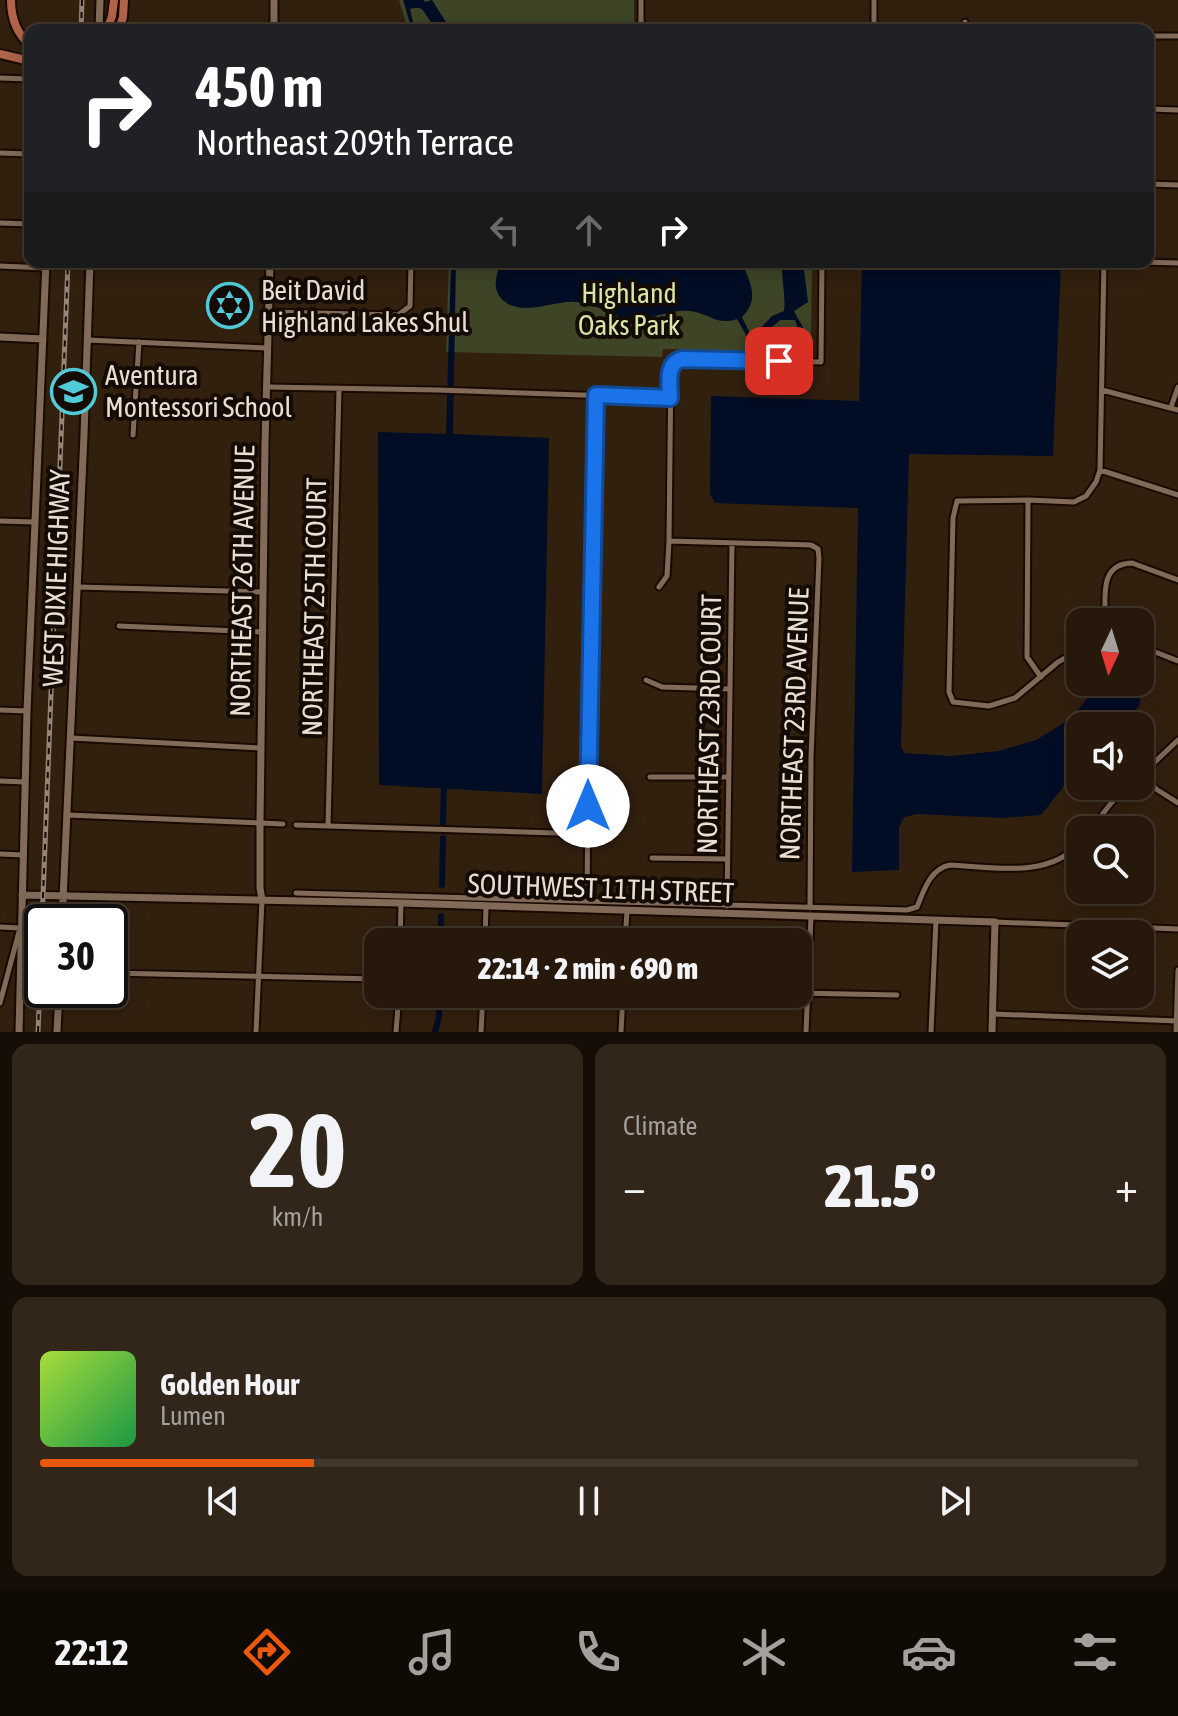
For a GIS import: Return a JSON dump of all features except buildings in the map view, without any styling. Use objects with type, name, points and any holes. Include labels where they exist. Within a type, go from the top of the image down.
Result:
[{"type":"main road","points":[[11,0],[15,25],[24,37]]},
{"type":"main road","points":[[109,24],[114,0]]},
{"type":"main road","points":[[121,24],[124,0]]},
{"type":"main road","points":[[0,54],[24,60]]},
{"type":"street","points":[[99,24],[100,0]]},
{"type":"street","points":[[274,0],[274,24]]},
{"type":"street","points":[[641,0],[641,24]]},
{"type":"street","points":[[874,0],[874,24]]},
{"type":"street","points":[[1154,36],[1178,36]]},
{"type":"street","points":[[0,78],[24,79]]},
{"type":"street","points":[[1154,109],[1178,110]]},
{"type":"street","points":[[0,153],[24,154]]},
{"type":"street","points":[[1154,184],[1178,185]]},
{"type":"street","points":[[0,223],[24,224]]},
{"type":"street","points":[[1154,262],[1178,263]]},
{"type":"street","points":[[0,266],[24,265]]},
{"type":"street","points":[[19,1032],[27,711],[46,268]]},
{"type":"street","name":"WEST DIXIE HIGHWAY","points":[[63,904],[90,268]]},
{"type":"street","name":"NORTHEAST 26TH AVENUE","points":[[262,900],[260,823],[270,268]]},
{"type":"street","points":[[270,312],[398,315],[410,306],[411,268]]},
{"type":"street","points":[[659,587],[667,576],[669,541],[671,365],[675,360],[682,359],[821,362],[822,268]]},
{"type":"street","points":[[1066,658],[1015,698],[989,706],[953,702],[949,692],[949,675],[953,518],[957,501],[1074,502],[1086,496],[1096,482],[1100,470],[1104,268]]},
{"type":"street","points":[[0,337],[43,339]]},
{"type":"street","points":[[87,340],[269,348]]},
{"type":"street","points":[[133,435],[139,342]]},
{"type":"street","points":[[268,387],[670,398]]},
{"type":"street","points":[[1102,390],[1174,409],[1178,387]]},
{"type":"street","name":"NORTHEAST 25TH COURT","points":[[328,826],[339,389]]},
{"type":"street","points":[[587,901],[596,395]]},
{"type":"street","points":[[1100,470],[1178,495]]},
{"type":"street","points":[[1028,500],[1027,657],[1041,677]]},
{"type":"street","points":[[0,521],[34,522]]},
{"type":"street","points":[[669,541],[732,543]]},
{"type":"street","name":"NORTHEAST 23RD AVENUE","points":[[732,543],[811,545],[818,549],[811,757],[810,928]]},
{"type":"street","name":"NORTHEAST 23RD COURT","points":[[727,906],[732,543]]},
{"type":"street","points":[[1106,608],[1107,578],[1114,567],[1132,563],[1178,580]]},
{"type":"street","points":[[77,587],[263,592]]},
{"type":"street","points":[[119,626],[263,632]]},
{"type":"street","points":[[1154,652],[1178,661]]},
{"type":"street","points":[[646,680],[662,687],[730,689]]},
{"type":"street","points":[[0,710],[27,711]]},
{"type":"street","points":[[71,738],[261,748]]},
{"type":"street","points":[[1154,763],[1178,740]]},
{"type":"street","points":[[650,777],[727,777]]},
{"type":"street","points":[[0,781],[25,782]]},
{"type":"street","points":[[1154,787],[1178,803]]},
{"type":"street","points":[[1101,816],[1114,800]]},
{"type":"street","points":[[68,815],[283,824]]},
{"type":"street","points":[[296,825],[588,834]]},
{"type":"street","points":[[0,854],[25,855]]},
{"type":"street","points":[[296,893],[727,906],[810,912],[914,909],[936,870],[943,867],[1040,866],[1066,854]]},
{"type":"street","points":[[652,858],[727,859]]},
{"type":"street","name":"SOUTHWEST 11TH STREET","points":[[22,895],[627,911],[810,912],[1178,929]]},
{"type":"street","points":[[256,1032],[262,900]]},
{"type":"street","points":[[400,928],[401,903]]},
{"type":"street","points":[[485,928],[486,906]]},
{"type":"street","points":[[626,928],[627,911]]},
{"type":"street","points":[[931,1032],[936,920]]},
{"type":"street","points":[[992,1032],[995,922]]},
{"type":"street","points":[[0,927],[20,928]]},
{"type":"street","points":[[0,1002],[20,928]]},
{"type":"street","points":[[1176,1032],[1178,970]]},
{"type":"street","points":[[128,973],[364,979]]},
{"type":"street","points":[[812,993],[897,995]]},
{"type":"street","points":[[57,1032],[58,1008]]},
{"type":"street","points":[[396,1032],[398,1008]]},
{"type":"street","points":[[481,1032],[482,1008]]},
{"type":"street","points":[[621,1032],[622,1008]]},
{"type":"street","name":"NORTHEAST 23RD AVENUE","points":[[806,1032],[808,1008]]},
{"type":"street","points":[[993,1014],[1177,1021]]},
{"type":"green space","points":[[399,0],[634,0],[634,24],[406,24]]},
{"type":"green space","name":"Highland Oaks Park","points":[[449,268],[812,268],[811,349],[806,353],[663,349],[662,357],[446,352]]},
{"type":"water","points":[[403,0],[432,0],[447,24],[433,24],[418,8],[410,9],[414,24],[410,24]]},
{"type":"water","points":[[451,268],[456,268],[453,434],[549,438],[542,794],[379,785],[378,432],[446,434]]},
{"type":"water","points":[[500,268],[744,268],[752,297],[742,317],[751,336],[772,316],[784,311],[782,268],[804,268],[808,302],[794,311],[804,332],[798,345],[755,345],[737,319],[718,320],[690,311],[629,319],[576,302],[520,308],[500,297],[496,283]],"holes":[[[780,320],[795,320],[800,334],[789,338],[771,336],[771,328]]]},
{"type":"water","points":[[862,268],[1061,268],[1053,456],[909,454],[901,746],[904,753],[951,756],[999,751],[1036,740],[1066,721],[1066,784],[1041,815],[1002,818],[917,814],[904,817],[899,828],[899,870],[852,872],[858,508],[715,503],[710,494],[711,396],[859,401]]},
{"type":"water","points":[[1089,696],[1140,696],[1134,712],[1076,712]]},
{"type":"waterway","points":[[443,824],[444,783]]},
{"type":"waterway","points":[[442,885],[443,838]]},
{"type":"waterway","points":[[441,916],[441,928]]},
{"type":"waterway","points":[[435,1032],[439,1008]]},
{"type":"railway","points":[[81,24],[82,0]]},
{"type":"railway","points":[[43,904],[68,268]]},
{"type":"railway","points":[[38,1032],[39,1008]]},
{"type":"place","name":"Beit David Highland Lakes Shul","points":[[230,306]]},
{"type":"place","name":"Aventura Montessori School","points":[[74,391]]},
{"type":"route","points":[[588,806],[596,395],[670,398],[670,371],[675,360],[779,361]]}]
